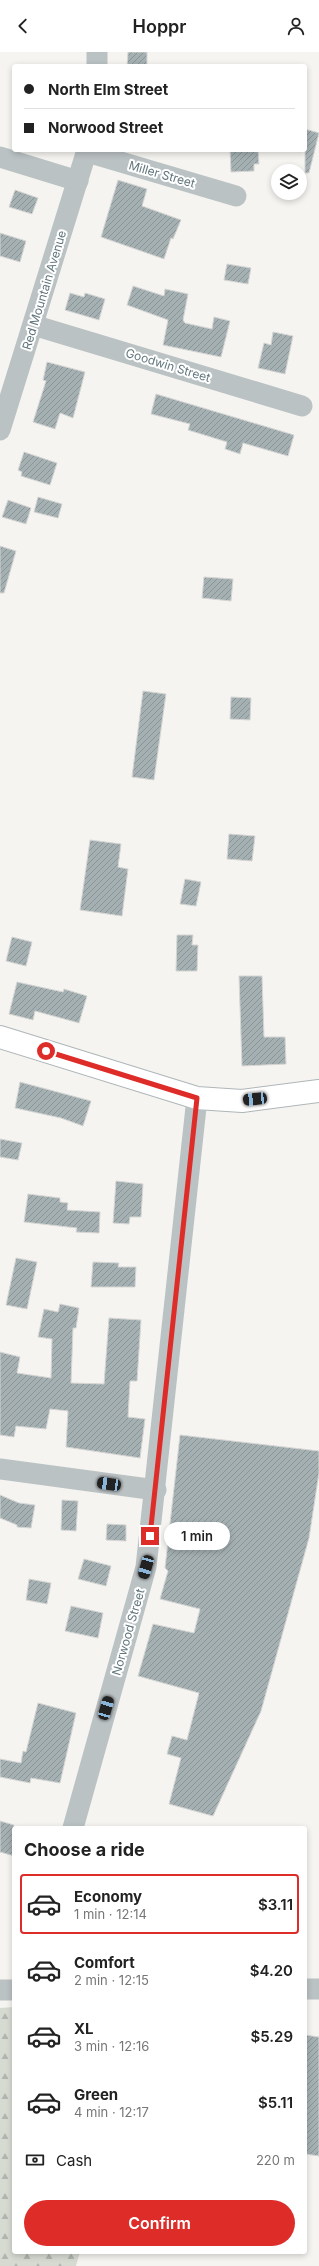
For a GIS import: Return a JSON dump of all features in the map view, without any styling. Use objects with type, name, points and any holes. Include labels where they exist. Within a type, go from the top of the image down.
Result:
[{"type":"main road","points":[[0,1037],[197,1098],[242,1101],[319,1091]]},
{"type":"street","points":[[97,64],[98,52]]},
{"type":"street","name":"Red Mountain Avenue","points":[[0,430],[87,152]]},
{"type":"street","name":"Miller Street","points":[[90,152],[236,196]]},
{"type":"street","points":[[0,157],[78,181]]},
{"type":"street","name":"Goodwin Street","points":[[33,325],[302,406]]},
{"type":"street","name":"Norwood Street","points":[[74,1826],[146,1567],[156,1490],[197,1098]]},
{"type":"street","points":[[0,1469],[156,1490]]},
{"type":"street","points":[[307,1989],[319,1989]]},
{"type":"street","points":[[0,1990],[12,1990]]},
{"type":"green space","points":[[12,2007],[12,2254],[79,2254],[76,2266],[0,2266],[0,2008]]},
{"type":"building","points":[[128,52],[147,52],[147,64],[127,64]]},
{"type":"building","points":[[307,130],[319,133],[309,173],[307,173],[307,164],[305,164],[305,152],[307,152]]},
{"type":"building","points":[[230,152],[258,152],[259,164],[254,164],[254,171],[231,172]]},
{"type":"building","points":[[118,180],[147,189],[142,206],[181,220],[173,239],[171,238],[164,259],[101,237]]},
{"type":"building","points":[[15,190],[38,198],[32,214],[9,207]]},
{"type":"building","points":[[0,233],[26,241],[20,262],[0,256]]},
{"type":"building","points":[[227,264],[251,268],[248,284],[224,280]]},
{"type":"building","points":[[133,286],[164,296],[165,289],[188,294],[183,320],[185,323],[212,329],[214,317],[230,321],[221,357],[163,345],[168,320],[127,305]]},
{"type":"building","points":[[70,293],[84,297],[85,293],[105,299],[99,320],[65,310]]},
{"type":"building","points":[[273,332],[293,336],[285,374],[258,368],[264,343],[271,345]]},
{"type":"building","points":[[47,362],[85,372],[73,418],[60,413],[55,429],[33,422],[46,381],[43,380]]},
{"type":"building","points":[[156,394],[294,435],[288,456],[243,443],[240,454],[225,449],[227,442],[188,430],[190,424],[151,414]]},
{"type":"building","points":[[24,452],[57,463],[50,485],[21,476],[22,472],[18,470]]},
{"type":"building","points":[[38,497],[62,504],[58,518],[34,512]]},
{"type":"building","points":[[8,500],[31,508],[26,524],[2,517]]},
{"type":"building","points":[[0,546],[16,551],[4,593],[0,593]]},
{"type":"building","points":[[204,577],[233,579],[231,601],[202,598]]},
{"type":"building","points":[[143,691],[166,694],[154,780],[132,777]]},
{"type":"building","points":[[231,697],[251,698],[250,720],[230,719]]},
{"type":"building","points":[[229,834],[255,836],[252,861],[227,859]]},
{"type":"building","points":[[90,840],[121,844],[118,867],[128,869],[122,916],[80,910]]},
{"type":"building","points":[[185,879],[201,882],[196,906],[180,904]]},
{"type":"building","points":[[177,935],[193,935],[192,945],[198,945],[197,971],[176,971]]},
{"type":"building","points":[[12,937],[32,942],[26,966],[6,961]]},
{"type":"building","points":[[239,976],[262,976],[264,1037],[285,1037],[286,1064],[242,1066]]},
{"type":"building","points":[[17,982],[63,992],[64,989],[87,996],[79,1023],[35,1011],[33,1020],[9,1014]]},
{"type":"building","points":[[20,1082],[91,1101],[83,1126],[61,1118],[15,1108]]},
{"type":"building","points":[[0,1139],[22,1143],[18,1160],[0,1157]]},
{"type":"building","points":[[116,1181],[143,1184],[141,1217],[130,1217],[129,1224],[113,1223]]},
{"type":"building","points":[[28,1194],[60,1198],[60,1202],[68,1203],[67,1210],[100,1212],[99,1233],[76,1232],[77,1228],[24,1222]]},
{"type":"building","points":[[16,1258],[37,1262],[27,1309],[6,1305]]},
{"type":"building","points":[[93,1262],[119,1263],[118,1267],[136,1267],[135,1287],[91,1287]]},
{"type":"building","points":[[60,1304],[79,1308],[76,1328],[73,1328],[71,1383],[104,1384],[109,1318],[141,1320],[137,1381],[130,1381],[128,1417],[145,1419],[140,1458],[66,1447],[68,1411],[50,1409],[46,1429],[16,1426],[14,1437],[0,1435],[0,1352],[20,1357],[17,1373],[51,1378],[52,1339],[38,1337],[44,1309],[58,1312]]},
{"type":"building","points":[[180,1435],[319,1451],[319,1473],[309,1538],[261,1711],[213,1816],[169,1804],[181,1758],[167,1754],[172,1736],[187,1740],[199,1693],[138,1676],[153,1624],[194,1633],[200,1609],[160,1599],[168,1571],[165,1568]]},
{"type":"building","points":[[0,1495],[19,1503],[35,1505],[31,1528],[17,1527],[17,1525],[0,1518]]},
{"type":"building","points":[[62,1500],[78,1501],[76,1531],[61,1530]]},
{"type":"building","points":[[107,1524],[126,1525],[126,1541],[106,1540]]},
{"type":"building","points":[[84,1559],[111,1566],[106,1586],[78,1579]]},
{"type":"building","points":[[29,1579],[51,1583],[47,1604],[26,1600]]},
{"type":"building","points":[[71,1606],[103,1613],[98,1638],[65,1631]]},
{"type":"building","points":[[38,1703],[76,1713],[60,1783],[31,1778],[30,1783],[0,1777],[0,1759],[21,1763],[23,1751],[26,1752]]},
{"type":"building","points":[[0,1821],[14,1826],[12,1826],[12,1855],[0,1852]]},
{"type":"building","points":[[307,2035],[319,2037],[319,2156],[307,2154]]},
{"type":"route","points":[[46,1051],[197,1098],[158,1474],[150,1536]]}]
